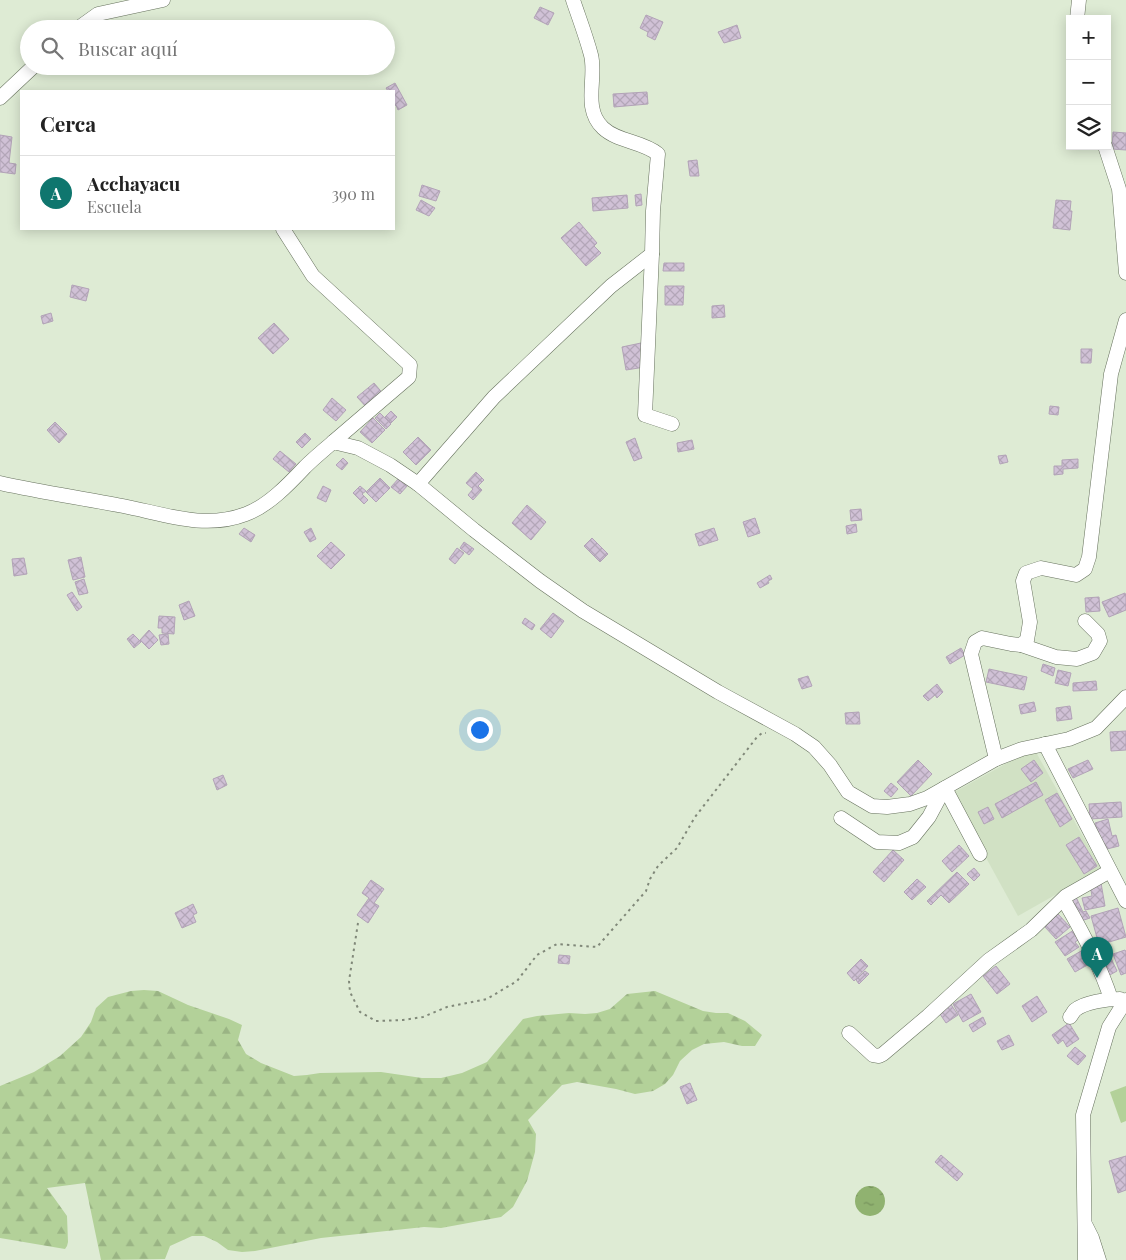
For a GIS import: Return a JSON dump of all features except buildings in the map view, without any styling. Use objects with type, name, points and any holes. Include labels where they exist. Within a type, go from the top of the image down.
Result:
[{"type":"street","points":[[90,20],[98,14],[163,0]]},
{"type":"street","points":[[573,0],[592,57],[592,106],[595,117],[603,128],[616,137],[650,148],[658,154],[653,211],[645,415],[672,424]]},
{"type":"street","points":[[1077,15],[1079,0]]},
{"type":"street","points":[[0,98],[24,75]]},
{"type":"street","points":[[1107,150],[1122,189],[1126,273]]},
{"type":"street","points":[[0,483],[125,506],[174,518],[202,521],[222,520],[247,514],[280,492],[306,466],[409,377],[410,365],[313,276],[284,230]]},
{"type":"street","points":[[418,484],[494,397],[611,286],[652,254]]},
{"type":"street","points":[[1021,645],[1027,640],[1030,622],[1023,581],[1026,573],[1041,568],[1076,575],[1085,569],[1089,557],[1110,374],[1126,320]]},
{"type":"street","points":[[334,442],[358,448],[390,464],[540,581],[583,611],[718,692],[796,734],[814,747],[830,765],[848,792],[872,806],[887,807],[910,804],[927,798],[996,760],[1022,749],[1070,739],[1096,728],[1126,697]]},
{"type":"street","points":[[996,760],[971,654],[975,642],[982,638],[1021,645],[1056,657],[1077,659],[1093,653],[1100,641],[1098,634],[1085,620]]},
{"type":"street","points":[[1045,744],[1126,901]]},
{"type":"street","points":[[841,818],[877,842],[899,844],[913,836],[918,830],[929,816],[945,788]]},
{"type":"street","points":[[945,788],[980,854]]},
{"type":"street","points":[[850,1033],[873,1055],[879,1056],[883,1054],[989,960],[1031,930],[1066,896],[1110,871]]},
{"type":"street","points":[[1065,902],[1083,933],[1104,978],[1111,999]]},
{"type":"street","points":[[1070,1017],[1075,1010],[1092,1002],[1111,999],[1126,1000],[1109,1027],[1083,1115],[1085,1260]]},
{"type":"street","points":[[1084,1221],[1100,1260]]},
{"type":"path","points":[[358,923],[349,981],[350,992],[360,1012],[376,1021],[403,1020],[423,1017],[447,1008],[487,999],[517,981],[537,955],[557,944],[597,946],[646,891],[650,879],[658,866],[676,848],[695,817],[757,737],[762,733],[772,734]]},
{"type":"shaded area","points":[[1027,752],[1037,754],[1101,869],[1018,916],[951,794]]},
{"type":"green space","points":[[144,990],[158,991],[188,1005],[242,1025],[238,1040],[246,1054],[261,1063],[294,1076],[320,1073],[381,1072],[422,1078],[441,1078],[462,1073],[487,1062],[523,1019],[569,1013],[597,1013],[610,1009],[627,994],[655,991],[703,1011],[728,1013],[745,1021],[762,1035],[755,1046],[742,1046],[724,1042],[704,1044],[692,1050],[680,1061],[673,1075],[665,1084],[653,1091],[635,1094],[577,1082],[562,1085],[528,1120],[536,1134],[535,1152],[527,1181],[513,1207],[501,1217],[441,1228],[424,1227],[321,1238],[242,1252],[228,1250],[204,1236],[192,1236],[170,1246],[165,1259],[101,1260],[85,1183],[47,1188],[67,1216],[68,1242],[65,1249],[0,1238],[0,1086],[34,1072],[60,1056],[81,1037],[91,1022],[96,1008],[108,997]]},
{"type":"green space","points":[[1126,1086],[1126,1121],[1121,1123],[1110,1092]]},
{"type":"water","points":[[870,1186],[881,1190],[885,1201],[881,1212],[870,1216],[859,1212],[855,1201],[859,1190]]},
{"type":"place","name":"Acchayacu","points":[[1097,978]]}]
